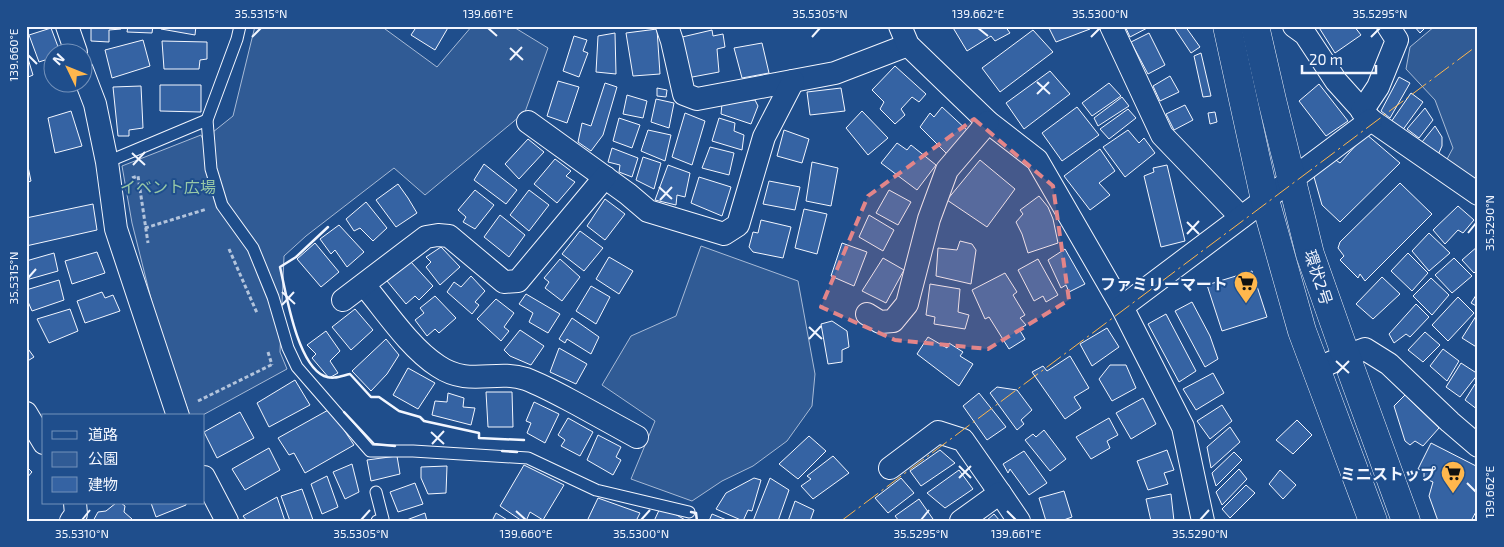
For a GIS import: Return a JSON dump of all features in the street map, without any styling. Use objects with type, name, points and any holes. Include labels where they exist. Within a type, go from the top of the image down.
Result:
[{"type":"main road","name":"環状2号","points":[[1227,26],[1265,200],[1302,331],[1373,521]]},
{"type":"main road","name":"環状2号","points":[[1255,26],[1310,254],[1406,521]]},
{"type":"street","points":[[67,26],[73,42]]},
{"type":"street","points":[[667,26],[684,94],[697,99],[834,73],[904,36],[988,122],[1037,160],[1122,307],[1183,427],[1203,521]]},
{"type":"street","points":[[1111,26],[1162,135],[1240,217]]},
{"type":"street","points":[[1294,26],[1305,34],[1336,82],[1367,115],[1478,194]]},
{"type":"street","points":[[1122,307],[1265,200],[1367,115],[1397,40],[1388,26]]},
{"type":"street","points":[[528,122],[628,194],[648,211],[724,234],[738,225],[764,137],[793,81]]},
{"type":"street","points":[[90,92],[95,104],[107,162],[116,229],[177,413]]},
{"type":"street","points":[[868,314],[880,322],[893,321],[907,304],[929,219],[947,170],[988,122]]},
{"type":"street","points":[[343,300],[426,237],[438,234],[449,236],[504,282],[518,281],[605,177]]},
{"type":"street","points":[[364,285],[418,351],[438,366],[454,374],[471,378],[505,376],[524,379],[548,388],[637,437]]},
{"type":"street","points":[[1316,369],[1365,349],[1389,364],[1478,446]]},
{"type":"street","points":[[26,413],[42,440]]},
{"type":"street","points":[[890,468],[938,432],[964,440],[1019,521]]},
{"type":"street","points":[[205,479],[228,521]]},
{"type":"street","points":[[961,521],[1000,493]]},
{"type":"street","points":[[72,521],[76,514],[75,504]]},
{"type":"lane","points":[[240,26],[207,120],[210,169],[222,205],[253,248],[273,298],[296,367],[370,451],[413,451],[528,458],[596,490],[688,512]]},
{"type":"lane","points":[[107,162],[207,120]]},
{"type":"lane","points":[[376,492],[384,519],[377,521]]},
{"type":"path","points":[[145,228],[222,205]]},
{"type":"path","points":[[228,248],[260,321]]},
{"type":"path","points":[[267,348],[272,365]]},
{"type":"path","points":[[177,413],[292,356]]},
{"type":"highlighted area","points":[[974,119],[1053,186],[1069,300],[988,349],[895,340],[821,307],[868,196]]},
{"type":"green space","name":"イベント広場","points":[[255,26],[381,26],[437,67],[472,26],[512,26],[548,48],[525,112],[425,195],[394,168],[306,236],[284,256],[280,352],[287,369],[205,414],[189,414],[156,319],[132,223],[122,166],[201,135],[203,140],[233,116]]},
{"type":"green space","points":[[1435,26],[1478,26],[1478,182],[1446,161],[1453,148],[1435,100],[1406,69],[1410,47]]},
{"type":"green space","points":[[701,246],[798,281],[815,374],[812,406],[787,441],[753,466],[722,481],[692,501],[631,479],[655,421],[602,385],[631,336],[676,316]]},
{"type":"building","points":[[91,26],[121,26],[121,29],[109,30],[109,42],[91,41]]},
{"type":"building","points":[[128,26],[153,26],[152,33],[127,32]]},
{"type":"building","points":[[162,26],[196,26],[195,35],[161,29]]},
{"type":"building","points":[[417,26],[449,26],[435,50],[411,35]]},
{"type":"building","points":[[525,26],[552,26],[552,27],[525,28]]},
{"type":"building","points":[[952,26],[1005,26],[1010,33],[995,41],[991,36],[967,51]]},
{"type":"building","points":[[1048,26],[1089,26],[1090,29],[1056,42]]},
{"type":"building","points":[[1125,26],[1151,26],[1130,37]]},
{"type":"building","points":[[1173,26],[1185,26],[1200,47],[1191,53]]},
{"type":"building","points":[[1318,26],[1354,26],[1361,35],[1335,53]]},
{"type":"building","points":[[1414,26],[1427,26],[1420,33]]},
{"type":"building","points":[[51,28],[56,42],[42,42],[42,61],[39,62],[29,35]]},
{"type":"building","points":[[657,29],[660,74],[633,76],[626,33]]},
{"type":"building","points":[[712,30],[713,36],[723,34],[725,47],[717,49],[719,72],[687,78],[678,38]]},
{"type":"building","points":[[1033,30],[1053,52],[1000,92],[982,68]]},
{"type":"building","points":[[615,33],[616,74],[596,72],[598,36]]},
{"type":"building","points":[[1149,33],[1165,65],[1148,74],[1131,42]]},
{"type":"building","points":[[574,36],[587,40],[583,51],[588,53],[579,77],[563,71]]},
{"type":"building","points":[[143,40],[150,66],[112,78],[105,50]]},
{"type":"building","points":[[162,41],[207,42],[207,59],[200,60],[199,69],[164,69]]},
{"type":"building","points":[[762,43],[769,73],[742,78],[734,48]]},
{"type":"building","points":[[26,52],[33,75],[26,78]]},
{"type":"building","points":[[1201,53],[1211,96],[1203,97],[1194,56]]},
{"type":"building","points":[[895,66],[926,94],[919,102],[912,97],[901,109],[905,115],[895,124],[880,109],[884,102],[872,90]]},
{"type":"building","points":[[1050,71],[1070,94],[1024,129],[1006,103]]},
{"type":"building","points":[[1170,76],[1179,92],[1160,101],[1153,86]]},
{"type":"building","points":[[1399,77],[1410,83],[1390,118],[1381,111]]},
{"type":"building","points":[[558,81],[579,87],[567,123],[547,116]]},
{"type":"building","points":[[605,83],[617,87],[603,135],[591,151],[578,142],[582,123],[591,126]]},
{"type":"building","points":[[1109,83],[1121,96],[1092,116],[1082,103]]},
{"type":"building","points":[[1319,84],[1348,121],[1326,136],[1299,101]]},
{"type":"building","points":[[160,85],[201,85],[201,112],[160,111]]},
{"type":"building","points":[[141,86],[143,128],[129,130],[129,136],[118,136],[113,87]]},
{"type":"building","points":[[657,88],[667,90],[666,97],[657,96]]},
{"type":"building","points":[[841,88],[845,111],[810,115],[807,92]]},
{"type":"building","points":[[1411,93],[1423,102],[1402,131],[1391,122]]},
{"type":"building","points":[[627,95],[647,101],[643,118],[623,114]]},
{"type":"building","points":[[1122,97],[1129,106],[1098,126],[1094,118]]},
{"type":"building","points":[[656,99],[674,103],[669,128],[651,122]]},
{"type":"building","points":[[755,100],[758,106],[751,124],[721,114],[722,104]]},
{"type":"building","points":[[1185,105],[1193,120],[1174,130],[1166,114]]},
{"type":"building","points":[[942,107],[968,131],[947,154],[920,127],[930,113],[934,117]]},
{"type":"building","points":[[1077,107],[1099,135],[1062,161],[1042,133]]},
{"type":"building","points":[[1425,108],[1433,120],[1419,138],[1407,129]]},
{"type":"building","points":[[1128,109],[1136,118],[1109,139],[1100,129]]},
{"type":"building","points":[[71,111],[82,146],[55,153],[48,118]]},
{"type":"building","points":[[862,111],[888,138],[868,155],[846,128]]},
{"type":"building","points":[[1215,112],[1217,122],[1210,124],[1208,113]]},
{"type":"building","points":[[685,113],[705,121],[692,165],[672,157]]},
{"type":"building","points":[[619,118],[640,125],[632,148],[613,141]]},
{"type":"building","points":[[719,118],[735,123],[734,131],[744,135],[742,150],[712,141]]},
{"type":"building","points":[[1435,126],[1442,137],[1442,146],[1438,155],[1422,142]]},
{"type":"building","points":[[648,130],[671,135],[665,161],[641,151]]},
{"type":"building","points":[[784,130],[809,139],[802,163],[777,156]]},
{"type":"building","points":[[1128,130],[1139,143],[1144,138],[1155,153],[1125,177],[1103,147]]},
{"type":"building","points":[[1366,134],[1400,163],[1340,222],[1322,205],[1314,177],[1333,158],[1340,163]]},
{"type":"building","points":[[528,139],[544,152],[519,179],[505,164]]},
{"type":"building","points":[[897,143],[907,150],[911,145],[936,165],[917,190],[881,163]]},
{"type":"building","points":[[710,147],[734,153],[729,175],[702,168]]},
{"type":"building","points":[[612,148],[638,158],[632,177],[619,172],[620,165],[608,162]]},
{"type":"building","points":[[1100,149],[1115,171],[1099,183],[1110,195],[1090,210],[1064,176]]},
{"type":"building","points":[[26,157],[31,181],[26,183]]},
{"type":"building","points":[[643,157],[661,163],[654,189],[636,180]]},
{"type":"building","points":[[555,159],[571,171],[566,176],[575,182],[557,203],[534,184]]},
{"type":"building","points":[[980,160],[1015,189],[987,227],[947,200]]},
{"type":"building","points":[[812,162],[838,168],[831,206],[806,201]]},
{"type":"building","points":[[484,164],[517,190],[506,204],[474,180]]},
{"type":"building","points":[[668,165],[690,173],[685,197],[677,195],[676,205],[655,200]]},
{"type":"building","points":[[1167,165],[1185,241],[1161,247],[1144,176],[1154,172],[1153,168]]},
{"type":"building","points":[[699,177],[731,187],[722,216],[691,203]]},
{"type":"building","points":[[769,181],[800,187],[795,210],[763,204]]},
{"type":"building","points":[[1400,183],[1432,214],[1365,281],[1360,274],[1358,278],[1340,260],[1344,256],[1338,248],[1340,242]]},
{"type":"building","points":[[398,184],[417,213],[396,227],[376,200]]},
{"type":"building","points":[[475,190],[494,205],[475,229],[463,222],[466,217],[458,210]]},
{"type":"building","points":[[529,190],[549,205],[529,231],[510,215]]},
{"type":"building","points":[[889,190],[911,202],[898,225],[876,213]]},
{"type":"building","points":[[1039,196],[1048,207],[1053,219],[1058,243],[1028,253],[1016,222],[1023,214],[1020,210]]},
{"type":"building","points":[[605,199],[625,214],[605,240],[587,226]]},
{"type":"building","points":[[366,202],[387,228],[373,241],[360,228],[354,231],[346,219]]},
{"type":"building","points":[[93,204],[97,230],[26,246],[26,218]]},
{"type":"building","points":[[1458,206],[1474,220],[1463,233],[1458,230],[1445,244],[1433,230]]},
{"type":"building","points":[[804,209],[827,214],[817,254],[795,248]]},
{"type":"building","points":[[500,215],[525,235],[509,257],[484,237]]},
{"type":"building","points":[[869,215],[894,230],[883,251],[859,237]]},
{"type":"building","points":[[761,220],[791,227],[783,258],[753,252],[749,247],[753,232],[758,233]]},
{"type":"building","points":[[339,225],[364,252],[347,267],[335,250],[331,254],[320,239]]},
{"type":"building","points":[[580,231],[603,248],[584,271],[562,254]]},
{"type":"building","points":[[1429,233],[1450,253],[1429,271],[1412,251]]},
{"type":"building","points":[[960,241],[972,244],[976,250],[971,284],[936,276],[938,248],[957,250]]},
{"type":"building","points":[[315,243],[339,272],[321,287],[297,259]]},
{"type":"building","points":[[842,243],[867,252],[854,286],[831,276]]},
{"type":"building","points":[[1478,246],[1478,269],[1474,273],[1462,260]]},
{"type":"building","points":[[441,247],[460,267],[440,285],[426,267],[431,262],[426,257]]},
{"type":"building","points":[[1065,249],[1085,284],[1069,292],[1066,285],[1061,288],[1048,260]]},
{"type":"building","points":[[97,252],[105,273],[72,284],[65,261]]},
{"type":"building","points":[[54,253],[58,271],[26,280],[26,261]]},
{"type":"building","points":[[1408,253],[1428,273],[1412,291],[1391,271]]},
{"type":"building","points":[[609,257],[633,271],[619,294],[596,279]]},
{"type":"building","points":[[883,258],[904,270],[886,303],[862,291]]},
{"type":"building","points":[[1454,258],[1472,276],[1452,293],[1435,275]]},
{"type":"building","points":[[560,259],[580,277],[562,301],[545,288],[549,282],[544,278]]},
{"type":"building","points":[[1038,259],[1058,295],[1046,302],[1043,296],[1034,301],[1018,270]]},
{"type":"building","points":[[411,262],[433,286],[419,300],[415,296],[406,304],[387,281]]},
{"type":"building","points":[[1252,271],[1267,317],[1222,331],[1207,285]]},
{"type":"building","points":[[1005,273],[1017,292],[1013,295],[1025,315],[1020,318],[1026,325],[1019,329],[1025,339],[1009,349],[989,317],[985,319],[972,290]]},
{"type":"building","points":[[471,276],[485,291],[475,302],[479,305],[472,314],[447,292],[454,282],[461,287]]},
{"type":"building","points":[[1382,277],[1400,294],[1373,319],[1356,304]]},
{"type":"building","points":[[1431,278],[1449,295],[1432,315],[1413,296]]},
{"type":"building","points":[[59,280],[64,300],[32,311],[26,297],[26,290]]},
{"type":"building","points":[[930,284],[960,289],[958,312],[969,315],[965,329],[934,324],[935,317],[926,315]]},
{"type":"building","points":[[591,286],[610,297],[596,324],[576,311]]},
{"type":"building","points":[[102,292],[105,298],[113,295],[120,311],[85,323],[77,301]]},
{"type":"building","points":[[1478,292],[1478,307],[1471,303]]},
{"type":"building","points":[[526,294],[560,314],[548,333],[529,322],[533,313],[519,304]]},
{"type":"building","points":[[435,296],[456,318],[439,333],[435,329],[427,336],[415,320],[424,313],[420,308]]},
{"type":"building","points":[[1458,297],[1474,313],[1448,341],[1432,325]]},
{"type":"building","points":[[496,299],[514,313],[504,327],[509,331],[501,341],[477,319]]},
{"type":"building","points":[[1192,302],[1210,336],[1218,359],[1205,367],[1175,311]]},
{"type":"building","points":[[1416,304],[1429,317],[1410,337],[1406,334],[1394,343],[1389,334]]},
{"type":"building","points":[[70,309],[78,331],[49,343],[37,319]]},
{"type":"building","points":[[355,309],[373,330],[351,350],[332,327]]},
{"type":"building","points":[[1166,314],[1196,371],[1179,382],[1148,324]]},
{"type":"building","points":[[1476,316],[1478,317],[1478,348],[1462,338]]},
{"type":"building","points":[[572,318],[599,337],[591,354],[567,339],[565,343],[559,339]]},
{"type":"building","points":[[832,321],[847,331],[849,347],[842,350],[842,362],[828,364],[821,324]]},
{"type":"building","points":[[1107,328],[1119,347],[1092,366],[1080,344]]},
{"type":"building","points":[[520,330],[544,346],[531,365],[510,356],[504,350]]},
{"type":"building","points":[[326,331],[340,351],[330,361],[338,373],[329,378],[312,358],[316,354],[307,345]]},
{"type":"building","points":[[1425,332],[1440,345],[1423,362],[1408,350]]},
{"type":"building","points":[[928,337],[947,348],[949,343],[963,352],[960,356],[973,364],[959,386],[917,354]]},
{"type":"building","points":[[386,339],[399,355],[387,374],[371,391],[352,371]]},
{"type":"building","points":[[26,346],[34,357],[26,362]]},
{"type":"building","points":[[559,348],[587,364],[576,384],[550,372]]},
{"type":"building","points":[[1443,349],[1459,361],[1447,381],[1430,366]]},
{"type":"building","points":[[1070,356],[1089,388],[1074,397],[1081,408],[1065,419],[1032,372],[1043,366],[1047,371]]},
{"type":"building","points":[[1461,363],[1478,374],[1460,397],[1446,387]]},
{"type":"building","points":[[1110,365],[1126,365],[1136,388],[1112,401],[1099,379]]},
{"type":"building","points":[[408,368],[435,383],[418,409],[393,395]]},
{"type":"building","points":[[1213,373],[1224,393],[1196,410],[1183,389]]},
{"type":"building","points":[[295,380],[310,405],[269,427],[257,403]]},
{"type":"building","points":[[1475,384],[1478,387],[1478,410],[1465,400]]},
{"type":"building","points":[[997,387],[1017,390],[1032,410],[1021,420],[1024,424],[1017,430],[990,393]]},
{"type":"building","points":[[486,392],[512,392],[513,427],[488,427]]},
{"type":"building","points":[[448,393],[464,398],[463,407],[475,408],[471,425],[432,415],[435,401],[447,402]]},
{"type":"building","points":[[979,393],[1006,427],[987,440],[963,406]]},
{"type":"building","points":[[1405,395],[1439,428],[1423,446],[1415,441],[1410,445],[1405,441],[1394,406]]},
{"type":"building","points":[[1143,398],[1156,424],[1131,439],[1116,413]]},
{"type":"building","points":[[534,402],[559,414],[545,443],[527,433],[531,423],[526,421]]},
{"type":"building","points":[[1222,405],[1232,421],[1210,439],[1197,421]]},
{"type":"building","points":[[330,409],[354,445],[305,473],[294,453],[289,455],[278,438]]},
{"type":"building","points":[[240,412],[254,438],[217,458],[205,431]]},
{"type":"building","points":[[568,418],[593,432],[580,456],[561,446],[565,440],[558,435]]},
{"type":"building","points":[[1109,418],[1118,435],[1107,441],[1110,448],[1091,459],[1076,437]]},
{"type":"building","points":[[1297,420],[1312,435],[1293,454],[1276,440]]},
{"type":"building","points":[[1230,427],[1240,442],[1211,468],[1207,447]]},
{"type":"building","points":[[1044,430],[1066,459],[1050,471],[1025,440],[1033,434],[1036,437]]},
{"type":"building","points":[[598,435],[621,447],[616,457],[621,460],[613,475],[587,460]]},
{"type":"building","points":[[809,436],[826,451],[798,479],[779,464]]},
{"type":"building","points":[[1431,443],[1478,467],[1478,508],[1471,521],[1438,521],[1429,496],[1433,482],[1424,478],[1424,472],[1418,469]]},
{"type":"building","points":[[269,448],[280,470],[245,490],[232,469]]},
{"type":"building","points":[[940,450],[955,463],[921,486],[910,471]]},
{"type":"building","points":[[1167,450],[1174,470],[1164,473],[1168,484],[1148,490],[1137,461]]},
{"type":"building","points":[[1024,451],[1047,483],[1029,495],[1010,469],[1008,473],[1003,464]]},
{"type":"building","points":[[1234,452],[1242,460],[1216,486],[1212,473]]},
{"type":"building","points":[[397,456],[400,474],[371,481],[367,460]]},
{"type":"building","points":[[833,456],[849,473],[813,499],[801,486],[811,479],[807,476]]},
{"type":"building","points":[[352,464],[359,492],[345,499],[333,472]]},
{"type":"building","points":[[524,465],[564,485],[543,520],[530,512],[526,521],[522,521],[500,506]]},
{"type":"building","points":[[26,466],[32,472],[26,479]]},
{"type":"building","points":[[447,466],[446,493],[428,494],[421,478],[421,467]]},
{"type":"building","points":[[1239,469],[1247,479],[1222,505],[1216,492]]},
{"type":"building","points":[[959,470],[973,489],[945,508],[927,493]]},
{"type":"building","points":[[1280,470],[1296,485],[1283,499],[1269,484]]},
{"type":"building","points":[[327,476],[338,507],[322,514],[311,484]]},
{"type":"building","points":[[754,478],[761,480],[752,511],[748,510],[743,521],[716,509],[726,493]]},
{"type":"building","points":[[770,478],[789,490],[778,521],[753,521]]},
{"type":"building","points":[[901,478],[914,493],[888,513],[875,498]]},
{"type":"building","points":[[415,483],[423,504],[398,512],[390,492]]},
{"type":"building","points":[[1246,485],[1255,493],[1230,518],[1222,509]]},
{"type":"building","points":[[302,489],[313,520],[290,521],[281,496]]},
{"type":"building","points":[[1064,491],[1072,517],[1061,521],[1046,521],[1039,498]]},
{"type":"building","points":[[1171,494],[1174,521],[1151,521],[1146,499]]},
{"type":"building","points":[[277,497],[285,521],[247,521],[243,516]]},
{"type":"building","points":[[598,498],[640,513],[636,521],[591,521],[588,519]]},
{"type":"building","points":[[919,499],[933,519],[930,521],[899,521],[895,516]]},
{"type":"building","points":[[795,501],[814,510],[810,521],[788,521]]},
{"type":"building","points":[[115,504],[122,504],[125,506],[124,512],[132,519],[131,521],[93,521],[98,512],[106,511]]},
{"type":"building","points":[[151,504],[186,504],[186,505],[156,517]]},
{"type":"building","points":[[661,506],[687,521],[654,521]]},
{"type":"building","points":[[425,513],[427,521],[404,521]]},
{"type":"building","points":[[496,513],[509,521],[492,521]]},
{"type":"building","points":[[712,514],[729,521],[709,521]]},
{"type":"building","points":[[994,514],[1000,521],[986,521]]},
{"type":"wall","points":[[328,227],[296,257],[280,267],[294,327],[307,358],[315,369],[324,376],[331,378],[350,374],[371,397],[379,397],[399,411],[420,417],[424,421],[479,433],[479,438],[524,440]]},
{"type":"wall","points":[[344,412],[374,444],[395,446]]},
{"type":"wall","points":[[502,451],[517,452]]},
{"type":"wall","points":[[691,512],[696,513],[697,521]]},
{"type":"power","points":[[841,521],[1478,45]]},
{"type":"place","name":"ファミリーマート","points":[[1246,304]]},
{"type":"place","name":"ミニストップ","points":[[1453,494]]}]
